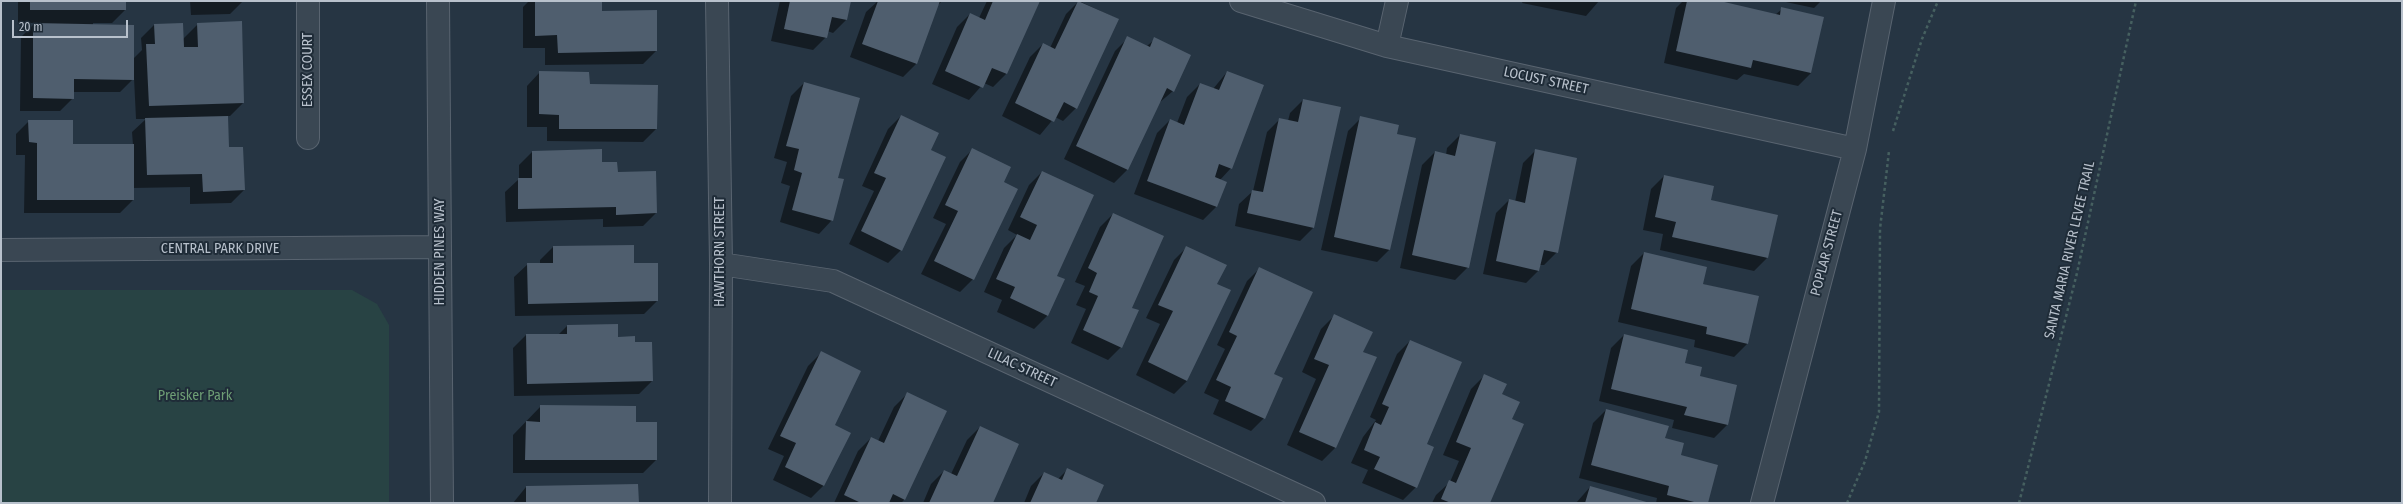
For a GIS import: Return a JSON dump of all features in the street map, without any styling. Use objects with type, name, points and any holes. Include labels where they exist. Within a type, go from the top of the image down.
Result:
[{"type":"street","name":"ESSEX COURT","points":[[308,1],[308,138]]},
{"type":"street","name":"HIDDEN PINES WAY","points":[[438,1],[442,503]]},
{"type":"street","name":"HAWTHORN STREET","points":[[717,1],[721,264],[720,503]]},
{"type":"street","name":"LOCUST STREET","points":[[1241,1],[1387,46],[1855,149]]},
{"type":"street","points":[[1387,46],[1397,1]]},
{"type":"street","name":"POPLAR STREET","points":[[1762,503],[1855,149],[1884,1]]},
{"type":"street","name":"CENTRAL PARK DRIVE","points":[[1,250],[440,247]]},
{"type":"street","name":"LILAC STREET","points":[[721,264],[833,281],[1314,503]]},
{"type":"path","points":[[1893,132],[1922,39],[1938,1]]},
{"type":"path","name":"SANTA MARIA RIVER LEVEE TRAIL","points":[[2019,503],[2077,273],[2136,1]]},
{"type":"path","points":[[1847,503],[1865,461],[1878,412],[1880,229],[1890,147]]},
{"type":"green space","name":"Preisker Park","points":[[1,290],[352,290],[377,304],[389,325],[389,503],[1,503]]},
{"type":"building","points":[[30,1],[126,1],[126,10],[30,10]]},
{"type":"building","points":[[535,1],[602,1],[602,11],[657,10],[657,51],[558,53],[557,35],[535,36]]},
{"type":"building","points":[[790,1],[851,1],[847,20],[832,17],[827,38],[784,29]]},
{"type":"building","points":[[878,1],[940,1],[917,64],[862,44]]},
{"type":"building","points":[[993,1],[1040,1],[1007,74],[992,68],[983,88],[945,71],[970,13],[985,20]]},
{"type":"building","points":[[1078,1],[1119,19],[1077,109],[1064,102],[1054,122],[1015,103],[1043,43],[1055,49]]},
{"type":"building","points":[[1687,1],[1720,1],[1780,15],[1781,7],[1824,17],[1811,73],[1753,60],[1751,68],[1676,51]]},
{"type":"building","points":[[242,21],[244,103],[149,106],[146,44],[155,44],[154,24],[183,23],[184,47],[198,47],[197,23]]},
{"type":"building","points":[[33,23],[134,25],[134,80],[74,79],[74,99],[33,98]]},
{"type":"building","points":[[1127,36],[1150,47],[1154,37],[1191,55],[1174,92],[1167,88],[1128,170],[1076,146]]},
{"type":"building","points":[[539,71],[589,72],[590,84],[658,85],[657,129],[559,129],[559,115],[539,114]]},
{"type":"building","points":[[1227,71],[1264,85],[1232,169],[1219,164],[1215,177],[1227,182],[1217,207],[1147,181],[1170,119],[1184,125],[1200,83],[1219,90]]},
{"type":"building","points":[[804,82],[860,98],[838,178],[844,179],[833,221],[792,210],[802,173],[794,170],[799,149],[786,146]]},
{"type":"building","points":[[1303,99],[1341,107],[1314,228],[1247,213],[1252,190],[1263,192],[1279,118],[1298,122]]},
{"type":"building","points":[[901,115],[939,133],[931,150],[946,157],[902,251],[861,231],[886,178],[874,173]]},
{"type":"building","points":[[228,116],[229,147],[243,147],[245,190],[203,192],[202,174],[147,175],[145,118]]},
{"type":"building","points":[[1360,116],[1399,125],[1397,134],[1416,138],[1390,250],[1334,237]]},
{"type":"building","points":[[28,120],[73,120],[73,144],[134,144],[134,200],[37,200],[37,143],[29,142]]},
{"type":"building","points":[[1460,134],[1496,142],[1469,268],[1412,255],[1435,151],[1455,156]]},
{"type":"building","points":[[972,148],[1011,167],[1004,182],[1018,189],[974,280],[934,261],[958,211],[945,205]]},
{"type":"building","points":[[602,149],[602,162],[617,162],[618,172],[656,171],[657,213],[616,215],[616,207],[518,209],[518,178],[532,178],[532,151]]},
{"type":"building","points":[[1535,149],[1577,158],[1558,253],[1544,250],[1539,271],[1496,261],[1509,199],[1525,203]]},
{"type":"building","points":[[1042,171],[1094,195],[1057,276],[1065,279],[1048,316],[1010,298],[1015,287],[996,279],[1017,234],[1030,240],[1037,225],[1020,217]]},
{"type":"building","points":[[1664,175],[1714,186],[1711,200],[1778,215],[1768,258],[1672,237],[1676,222],[1655,217]]},
{"type":"building","points":[[1113,213],[1164,236],[1132,308],[1139,310],[1122,348],[1083,330],[1098,296],[1089,292],[1097,273],[1088,268]]},
{"type":"building","points":[[634,245],[634,263],[658,263],[658,301],[528,304],[527,263],[553,263],[553,246]]},
{"type":"building","points":[[1186,246],[1227,265],[1217,284],[1231,290],[1187,381],[1148,362],[1173,311],[1158,305]]},
{"type":"building","points":[[1644,252],[1707,267],[1703,284],[1759,296],[1748,344],[1706,334],[1707,327],[1631,309]]},
{"type":"building","points":[[1259,267],[1313,292],[1274,374],[1283,378],[1265,419],[1225,401],[1231,387],[1216,380],[1237,336],[1229,332]]},
{"type":"building","points":[[1334,314],[1373,332],[1363,352],[1377,357],[1336,448],[1299,432],[1329,365],[1314,359]]},
{"type":"building","points":[[618,324],[618,337],[635,336],[635,342],[652,342],[653,381],[527,384],[526,334],[567,334],[567,325]]},
{"type":"building","points":[[1624,334],[1688,350],[1685,363],[1702,367],[1700,376],[1737,385],[1728,425],[1684,415],[1687,407],[1611,389]]},
{"type":"building","points":[[1410,340],[1462,362],[1427,444],[1434,447],[1417,488],[1374,469],[1380,457],[1364,450],[1375,422],[1381,425],[1389,407],[1382,404]]},
{"type":"building","points":[[821,351],[861,371],[835,425],[851,433],[824,486],[785,467],[796,443],[780,436]]},
{"type":"building","points":[[1484,374],[1507,384],[1502,394],[1520,402],[1512,419],[1524,424],[1490,503],[1451,503],[1441,499],[1449,480],[1456,483],[1471,448],[1456,442]]},
{"type":"building","points":[[907,392],[947,411],[905,500],[893,494],[889,503],[861,503],[844,495],[871,437],[884,443]]},
{"type":"building","points":[[540,405],[636,406],[636,422],[657,422],[657,460],[525,460],[526,421],[540,422]]},
{"type":"building","points":[[1606,409],[1669,426],[1665,438],[1684,443],[1681,455],[1718,465],[1708,503],[1698,503],[1667,495],[1669,486],[1591,465]]},
{"type":"building","points":[[980,426],[1019,444],[993,503],[929,503],[944,470],[957,476]]},
{"type":"building","points":[[1067,468],[1104,485],[1096,503],[1030,503],[1044,472],[1062,480]]},
{"type":"building","points":[[638,484],[639,503],[526,503],[526,486]]},
{"type":"building","points":[[1590,486],[1650,503],[1585,503]]}]
